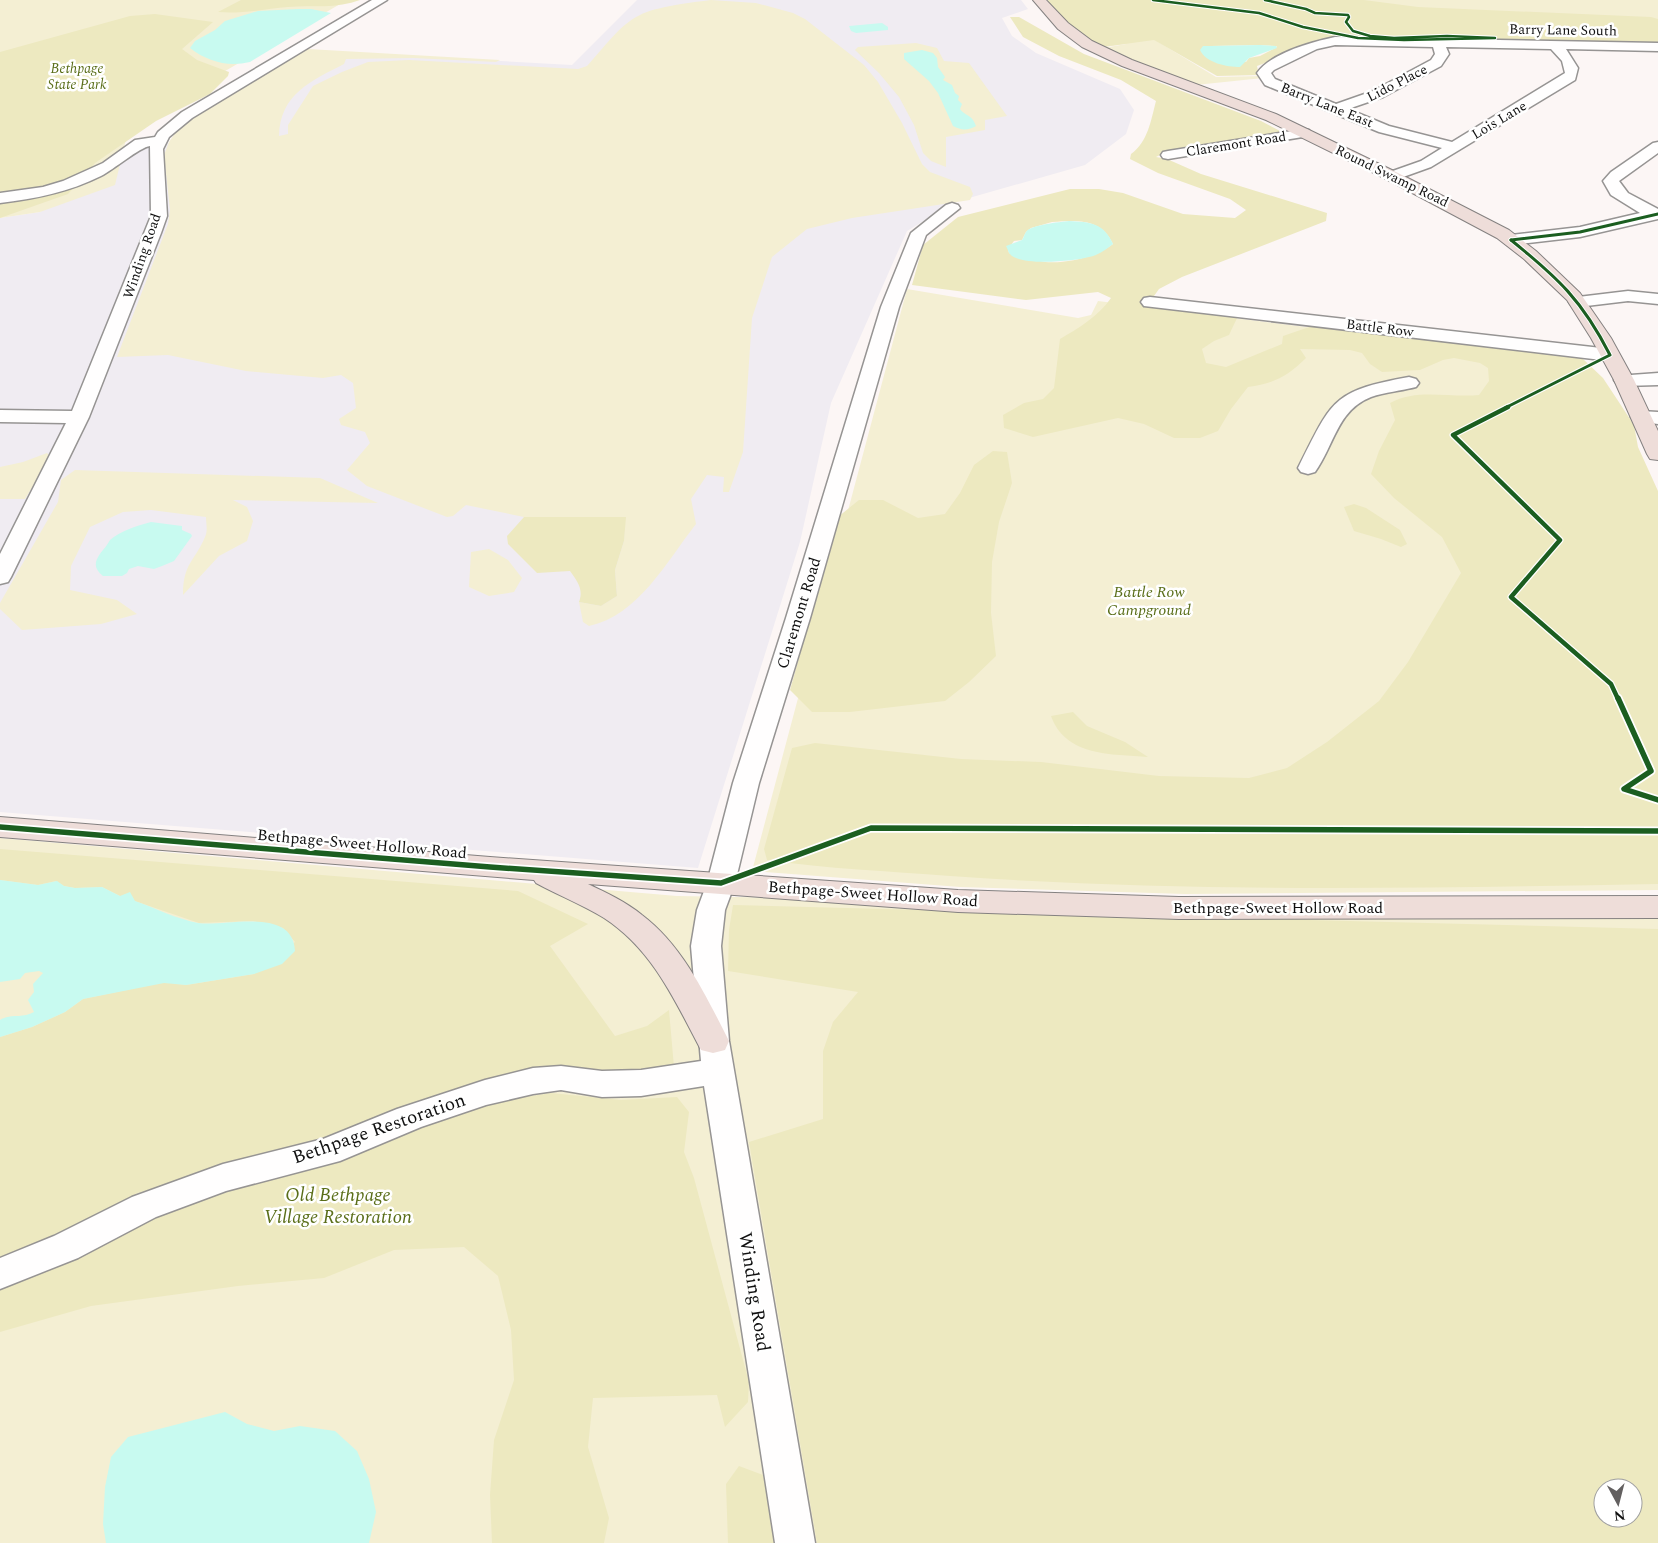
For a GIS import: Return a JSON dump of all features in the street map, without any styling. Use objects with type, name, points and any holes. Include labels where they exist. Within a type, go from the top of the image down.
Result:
[{"type":"main road","name":"Round Swamp Road","points":[[1039,0],[1063,26],[1088,44],[1127,63],[1240,105],[1304,133],[1492,226],[1550,272],[1578,302],[1601,338],[1624,380],[1650,418],[1658,454]]},
{"type":"main road","name":"Bethpage-Sweet Hollow Road","points":[[7,824],[534,870],[958,900],[1179,908],[1658,907]]},
{"type":"main road","points":[[534,870],[615,911],[650,937],[687,987],[715,1056]]},
{"type":"street","points":[[0,198],[35,195],[61,188],[85,179],[130,152],[140,143],[159,141],[169,129],[187,115],[381,0]]},
{"type":"street","name":"Barry Lane South","points":[[1318,44],[1350,41],[1658,48]]},
{"type":"street","name":"Lido Place","points":[[1336,109],[1378,94],[1436,63],[1442,54],[1438,43]]},
{"type":"street","name":"Barry Lane East","points":[[1318,44],[1269,67],[1264,73],[1265,76],[1281,87],[1384,128],[1454,147]]},
{"type":"street","name":"Lois Lane","points":[[1392,176],[1426,164],[1570,77],[1573,72],[1572,66],[1555,45]]},
{"type":"street","name":"Claremont Road","points":[[1168,155],[1304,133]]},
{"type":"street","name":"Winding Road","points":[[0,577],[79,417],[135,279],[158,216],[155,154],[159,141]]},
{"type":"street","points":[[1657,215],[1614,190],[1611,181],[1616,175],[1658,146]]},
{"type":"street","name":"Claremont Road","points":[[715,1056],[706,946],[711,910],[721,883],[746,783],[798,618],[890,307],[919,233],[952,208]]},
{"type":"street","points":[[1511,240],[1580,232],[1657,215]]},
{"type":"street","points":[[1578,302],[1628,296],[1658,299]]},
{"type":"street","name":"Battle Row","points":[[1150,302],[1610,355]]},
{"type":"street","points":[[1624,380],[1658,379]]},
{"type":"street","points":[[1308,468],[1340,409],[1352,399],[1376,390],[1409,383]]},
{"type":"street","points":[[0,416],[79,417]]},
{"type":"street","name":"Winding Road","points":[[715,1056],[795,1543]]},
{"type":"street","name":"Bethpage Restoration","points":[[0,1274],[66,1247],[144,1207],[223,1178],[328,1151],[409,1118],[485,1093],[533,1081],[560,1078],[602,1084],[641,1083],[715,1056]]},
{"type":"shaded area","points":[[637,0],[1021,0],[1028,9],[1002,18],[1012,36],[1036,53],[1120,89],[1134,110],[1126,134],[1085,165],[955,202],[907,231],[831,403],[800,542],[698,868],[0,812],[0,218],[40,212],[124,148],[179,142],[307,50],[572,65]]},
{"type":"shaded area","points":[[311,9],[331,13],[250,62],[234,64],[218,62],[204,57],[190,48],[195,41],[215,30],[225,21],[258,11]]},
{"type":"shaded area","points":[[882,23],[888,27],[888,30],[856,33],[851,31],[849,26]]},
{"type":"shaded area","points":[[1203,46],[1276,46],[1277,48],[1249,58],[1240,67],[1223,65],[1212,61],[1200,50]]},
{"type":"shaded area","points":[[922,50],[933,53],[937,58],[938,67],[945,77],[943,80],[952,85],[955,93],[959,96],[958,100],[962,104],[960,109],[973,119],[976,126],[959,129],[953,126],[938,93],[929,81],[904,59],[904,53]]},
{"type":"shaded area","points":[[1069,221],[1096,225],[1105,232],[1113,244],[1093,256],[1060,261],[1024,260],[1009,253],[1006,246],[1022,240],[1026,232],[1033,227]]},
{"type":"shaded area","points":[[151,522],[182,526],[182,530],[191,534],[192,536],[174,561],[154,569],[138,566],[129,569],[122,576],[103,576],[97,570],[97,560],[110,540],[125,531]]},
{"type":"shaded area","points":[[0,880],[38,885],[57,881],[64,886],[75,888],[102,887],[120,896],[130,892],[135,901],[198,923],[271,923],[283,928],[291,937],[295,951],[282,964],[254,974],[186,985],[164,983],[83,999],[65,1012],[32,1027],[0,1037],[0,1020],[34,1012],[28,1000],[34,992],[33,984],[43,973],[39,971],[25,973],[20,979],[0,982]]},
{"type":"shaded area","points":[[225,1412],[247,1424],[274,1431],[300,1426],[335,1431],[357,1451],[369,1479],[376,1512],[369,1543],[106,1543],[103,1524],[105,1487],[111,1457],[128,1437]]},
{"type":"green space","name":"Bethpage State Park","points":[[0,0],[347,0],[167,105],[128,131],[115,185],[40,212],[0,218]]},
{"type":"green space","points":[[241,0],[360,0],[333,6],[218,12]]},
{"type":"green space","points":[[711,0],[756,3],[793,13],[805,19],[864,65],[878,82],[902,123],[922,164],[930,172],[970,187],[973,194],[970,200],[852,218],[807,229],[772,257],[752,318],[743,452],[729,492],[723,492],[724,477],[707,475],[691,499],[696,524],[650,585],[622,611],[606,620],[589,626],[583,622],[579,602],[601,606],[617,596],[615,570],[624,541],[625,517],[524,517],[466,505],[453,516],[447,517],[367,486],[347,470],[370,443],[365,432],[341,425],[339,419],[356,408],[353,383],[341,375],[323,378],[246,371],[168,355],[117,357],[168,224],[170,210],[164,155],[169,142],[178,129],[196,115],[308,49],[500,60],[496,62],[413,58],[346,59],[344,64],[309,83],[291,99],[285,109],[279,136],[288,134],[288,125],[313,86],[368,62],[409,60],[578,69],[587,66],[618,31],[632,19],[646,12],[664,7]]},
{"type":"green space","points":[[1048,0],[1658,0],[1658,45],[1155,40],[1216,77],[1262,76],[1263,78],[1186,86],[1098,49],[1126,44],[1088,49]]},
{"type":"green space","points":[[1048,0],[1364,0],[1418,7],[1651,17],[1658,19],[1658,45],[1328,39],[1257,66],[1259,75],[1217,76],[1154,40],[1088,49],[1064,34],[1052,22]],"holes":[[[1211,46],[1276,46],[1260,56],[1249,58],[1246,62]]]},
{"type":"green space","name":"Bethpage State Park","points":[[155,14],[213,22],[182,49],[197,60],[229,72],[228,76],[210,94],[156,121],[95,163],[68,194],[0,218],[0,52],[130,16]]},
{"type":"green space","points":[[1010,17],[1019,17],[1084,54],[1261,121],[1282,132],[1281,134],[1156,157],[1167,159],[1201,174],[1327,213],[1326,221],[1182,277],[1159,289],[1154,296],[1142,304],[1238,316],[1229,335],[1214,341],[1202,349],[1206,363],[1226,367],[1282,344],[1283,336],[1315,325],[1567,354],[1583,359],[1603,378],[1634,425],[1638,447],[1658,491],[1658,884],[1304,888],[1127,885],[950,876],[835,868],[767,860],[764,849],[792,748],[815,743],[961,759],[1041,762],[1159,776],[1249,778],[1287,768],[1327,742],[1379,701],[1408,662],[1461,573],[1442,537],[1394,498],[1371,474],[1379,451],[1395,420],[1390,403],[1400,398],[1433,394],[1479,395],[1489,381],[1488,368],[1480,363],[1454,358],[1443,360],[1420,370],[1382,372],[1370,364],[1362,353],[1350,350],[1300,349],[1306,358],[1280,378],[1265,384],[1248,387],[1231,409],[1218,431],[1200,438],[1174,438],[1144,424],[1118,418],[1033,437],[1004,428],[1003,415],[1024,403],[1043,399],[1054,388],[1060,339],[1094,316],[1111,298],[1098,292],[1026,300],[912,285],[923,245],[958,217],[1070,189],[1099,189],[1123,193],[1183,214],[1235,218],[1246,210],[1230,199],[1158,173],[1130,159],[1131,154],[1145,137],[1156,101],[1121,80],[1059,56],[1023,37]],"holes":[[[1061,221],[1079,221],[1095,225],[1102,229],[1113,244],[1090,256],[1062,262],[1045,262],[1009,253],[1008,249],[1014,241],[1022,240],[1026,232],[1031,228]]]},
{"type":"green space","points":[[916,43],[937,48],[944,61],[969,63],[1007,116],[985,120],[985,130],[946,137],[946,167],[931,161],[923,153],[914,125],[899,97],[879,73],[855,50],[858,47]]},
{"type":"green space","name":"Battle Row Campground","points":[[907,289],[1078,318],[1091,315],[1098,301],[1578,361],[1658,526],[1658,890],[1185,894],[960,887],[752,871]]},
{"type":"green space","points":[[993,451],[1007,452],[1012,483],[999,522],[992,562],[991,613],[996,656],[969,682],[945,701],[850,712],[812,712],[790,690],[838,517],[859,500],[883,500],[918,518],[945,514],[960,493],[974,465]]},
{"type":"green space","points":[[47,453],[51,457],[25,499],[0,499],[0,467],[23,462]]},
{"type":"green space","points":[[75,470],[320,478],[378,503],[233,500],[247,507],[253,521],[247,541],[219,556],[183,595],[187,569],[206,535],[206,517],[151,510],[123,512],[90,527],[71,566],[70,590],[117,600],[137,614],[101,624],[22,630],[0,609],[0,603],[58,502],[61,480]]},
{"type":"green space","points":[[1354,504],[1366,508],[1400,530],[1407,544],[1401,547],[1354,531],[1344,507]]},
{"type":"green space","points":[[524,517],[626,517],[624,541],[615,570],[617,596],[601,606],[579,602],[580,589],[570,571],[537,573],[508,544],[507,536]]},
{"type":"green space","points":[[489,549],[508,560],[522,578],[514,592],[489,596],[469,587],[471,552]]},
{"type":"green space","points":[[1073,712],[1087,726],[1125,742],[1148,757],[1105,754],[1079,746],[1067,739],[1058,729],[1051,716]]},
{"type":"green space","name":"Old Bethpage Village Restoration","points":[[0,838],[677,896],[1658,912],[1658,1543],[0,1543]]},
{"type":"green space","points":[[0,849],[518,891],[588,924],[550,946],[615,1036],[647,1026],[669,1010],[674,1067],[657,1074],[471,1086],[315,1142],[137,1193],[41,1252],[0,1258],[0,1037],[32,1027],[65,1012],[83,999],[164,982],[186,985],[254,974],[295,942],[283,928],[253,921],[199,923],[120,896],[102,887],[75,888],[64,886],[56,881],[38,885],[0,880]]},
{"type":"green space","points":[[733,905],[1658,929],[1658,1543],[817,1543],[749,1142],[823,1119],[823,1051],[833,1022],[858,992],[728,971],[729,930]]},
{"type":"green space","points":[[551,1093],[621,1100],[677,1097],[689,1112],[684,1152],[694,1178],[749,1382],[748,1402],[725,1427],[717,1395],[593,1398],[588,1447],[609,1518],[604,1543],[492,1543],[490,1495],[494,1440],[514,1380],[511,1330],[498,1276],[464,1247],[394,1250],[324,1278],[238,1286],[91,1306],[0,1332],[0,1287],[146,1218],[183,1204],[335,1162],[415,1126],[485,1103]]},
{"type":"green space","points":[[739,1466],[763,1475],[775,1543],[728,1543],[726,1484]]},
{"type":"cycle path","points":[[1153,0],[1259,13],[1303,27],[1358,38],[1404,40],[1495,38],[1447,36],[1394,38],[1370,36],[1353,31],[1346,22],[1349,17],[1348,15],[1315,13],[1306,9],[1265,0]]},
{"type":"cycle path","points":[[1511,240],[1580,232],[1658,214]]},
{"type":"cycle path","points":[[1511,240],[1545,267],[1568,290],[1590,318],[1610,355],[1453,435],[1560,540],[1511,597],[1611,684],[1651,771],[1624,789],[1658,800]]},
{"type":"cycle path","points":[[0,827],[490,867],[721,883],[871,828],[1658,831]]}]
